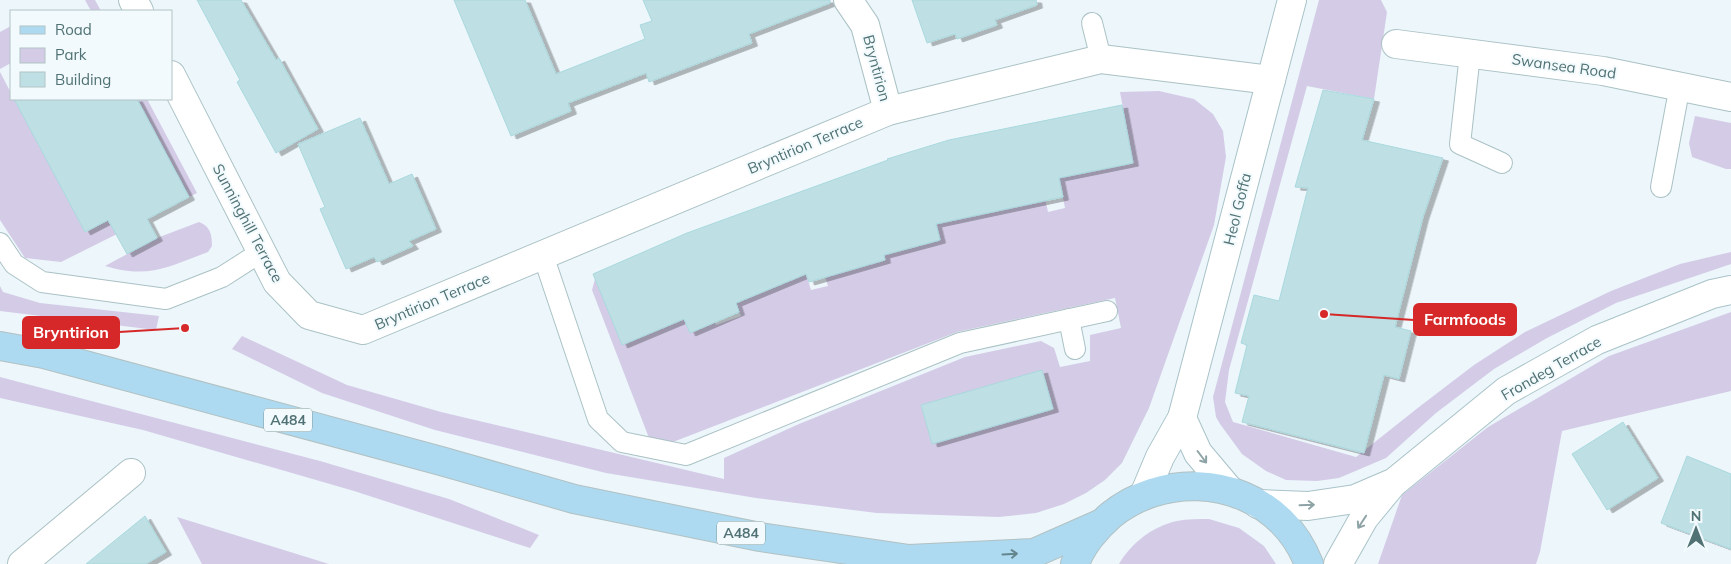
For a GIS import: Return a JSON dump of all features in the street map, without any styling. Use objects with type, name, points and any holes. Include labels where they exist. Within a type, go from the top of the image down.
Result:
[{"type":"main road","name":"A484","points":[[0,346],[44,354],[432,458],[574,499],[760,537],[916,561],[1034,553],[1102,523]]},
{"type":"main road","points":[[1075,564],[1078,555],[1102,523],[1122,507],[1144,495],[1172,487],[1201,486],[1230,491],[1258,504],[1282,522],[1302,547],[1309,564]]},
{"type":"street","name":"Bryntirion","points":[[848,0],[865,25],[888,111]]},
{"type":"street","name":"Heol Goffa","points":[[1144,495],[1160,457],[1182,418],[1292,0]]},
{"type":"street","name":"Swansea Road","points":[[1396,44],[1603,71],[1680,85],[1731,97]]},
{"type":"street","name":"Bryntirion Terrace","points":[[363,330],[888,111],[1101,59],[1271,80]]},
{"type":"street","name":"Sunninghill Terrace","points":[[172,77],[277,282],[309,315],[363,330]]},
{"type":"street","name":"Frondeg Terrace","points":[[1338,564],[1364,518],[1392,484],[1506,392],[1598,340],[1712,294],[1731,290]]},
{"type":"street","points":[[1182,418],[1198,453],[1230,491]]},
{"type":"street","points":[[22,564],[131,473]]},
{"type":"street","name":"Frondeg Terrace","points":[[1258,504],[1308,506],[1355,499],[1392,484]]},
{"type":"lane","points":[[1092,23],[1101,59]]},
{"type":"lane","points":[[1470,54],[1460,144],[1502,163]]},
{"type":"lane","points":[[1661,187],[1680,85]]},
{"type":"lane","points":[[0,243],[14,264],[42,282],[166,299],[222,277],[261,252]]},
{"type":"lane","points":[[543,254],[598,419],[622,442],[686,455],[960,343],[1107,311]]},
{"type":"lane","points":[[1069,319],[1075,349]]},
{"type":"green space","points":[[85,0],[95,0],[100,10],[90,10]]},
{"type":"green space","points":[[1319,0],[1381,0],[1387,12],[1374,99],[1307,86],[1229,370],[1225,402],[1233,422],[1356,457],[1474,365],[1525,332],[1611,291],[1680,264],[1731,252],[1731,264],[1616,303],[1547,338],[1494,369],[1436,413],[1386,458],[1339,478],[1317,481],[1286,480],[1266,471],[1242,454],[1220,424],[1216,417],[1213,397]]},
{"type":"green space","points":[[10,27],[10,64],[0,69],[0,32]]},
{"type":"green space","points":[[0,72],[10,91],[10,100],[15,100],[23,115],[54,100],[83,100],[86,232],[140,204],[147,219],[61,262],[25,258],[0,220]]},
{"type":"green space","points":[[1159,91],[1194,99],[1213,114],[1223,131],[1226,157],[1214,225],[1149,408],[1122,463],[1105,480],[1086,493],[1064,504],[1036,513],[999,517],[877,513],[756,498],[606,473],[435,430],[322,393],[232,349],[242,336],[347,385],[441,412],[724,479],[724,458],[799,424],[965,357],[1041,341],[1054,348],[1060,367],[1090,361],[1090,335],[1121,328],[1115,298],[957,332],[673,442],[649,438],[592,290],[595,279],[669,285],[690,333],[709,325],[696,274],[716,325],[741,316],[721,264],[779,285],[795,279],[781,243],[795,237],[811,290],[828,286],[811,231],[864,266],[885,260],[874,214],[922,245],[940,240],[927,182],[977,215],[1000,211],[1036,154],[1048,212],[1065,208],[1058,173],[1099,170],[1133,163],[1120,92]]},
{"type":"green space","points":[[138,100],[148,100],[197,193],[189,197]]},
{"type":"green space","points":[[1695,116],[1731,123],[1731,169],[1692,157],[1689,143]]},
{"type":"green space","points":[[199,222],[208,228],[211,234],[212,246],[208,252],[158,270],[120,270],[105,266],[157,238]]},
{"type":"green space","points":[[0,286],[3,292],[40,303],[159,316],[156,330],[0,311]]},
{"type":"green space","points":[[1731,312],[1731,391],[1562,431],[1540,552],[1536,564],[1378,564],[1402,495],[1488,427],[1609,356]]},
{"type":"green space","points":[[0,377],[320,461],[449,499],[539,535],[530,548],[354,491],[143,430],[0,398]]},
{"type":"green space","points":[[177,517],[329,564],[202,564]]},
{"type":"green space","points":[[1209,519],[1239,528],[1264,546],[1276,564],[1119,564],[1136,542],[1151,531],[1168,523],[1181,520]]},
{"type":"building","points":[[197,0],[241,0],[276,60],[279,58],[318,129],[276,153],[237,82],[240,80]]},
{"type":"building","points":[[454,0],[525,0],[556,74],[645,39],[640,25],[652,21],[643,0],[830,0],[830,3],[749,34],[752,43],[649,82],[646,73],[568,103],[571,111],[511,136]]},
{"type":"building","points":[[912,0],[1036,0],[1037,5],[995,20],[997,25],[957,39],[955,34],[927,43]]},
{"type":"building","points":[[1323,90],[1374,99],[1362,140],[1443,158],[1423,217],[1395,327],[1411,331],[1399,379],[1384,375],[1364,453],[1242,422],[1249,396],[1235,393],[1247,345],[1241,343],[1254,295],[1279,301],[1308,188],[1295,187]]},
{"type":"building","points":[[15,100],[138,100],[189,197],[147,219],[157,238],[127,254],[108,220],[85,232]]},
{"type":"building","points":[[1122,105],[1133,163],[1059,178],[1063,197],[936,224],[940,240],[884,255],[885,260],[809,282],[806,274],[736,303],[739,312],[690,333],[684,319],[622,345],[593,274],[687,233],[887,159],[949,140]]},
{"type":"building","points":[[360,118],[389,184],[412,174],[436,229],[409,241],[413,246],[377,262],[374,257],[346,269],[320,209],[325,207],[298,144]]},
{"type":"building","points":[[1042,370],[1053,409],[932,444],[921,405]]},
{"type":"building","points":[[1623,422],[1658,478],[1607,510],[1572,454]]},
{"type":"building","points":[[1687,456],[1731,474],[1731,549],[1661,523]]},
{"type":"building","points":[[145,516],[166,552],[146,564],[86,564]]},
{"type":"place","name":"Farmfoods","points":[[1324,314]]},
{"type":"place","name":"Bryntirion","points":[[185,328]]}]
